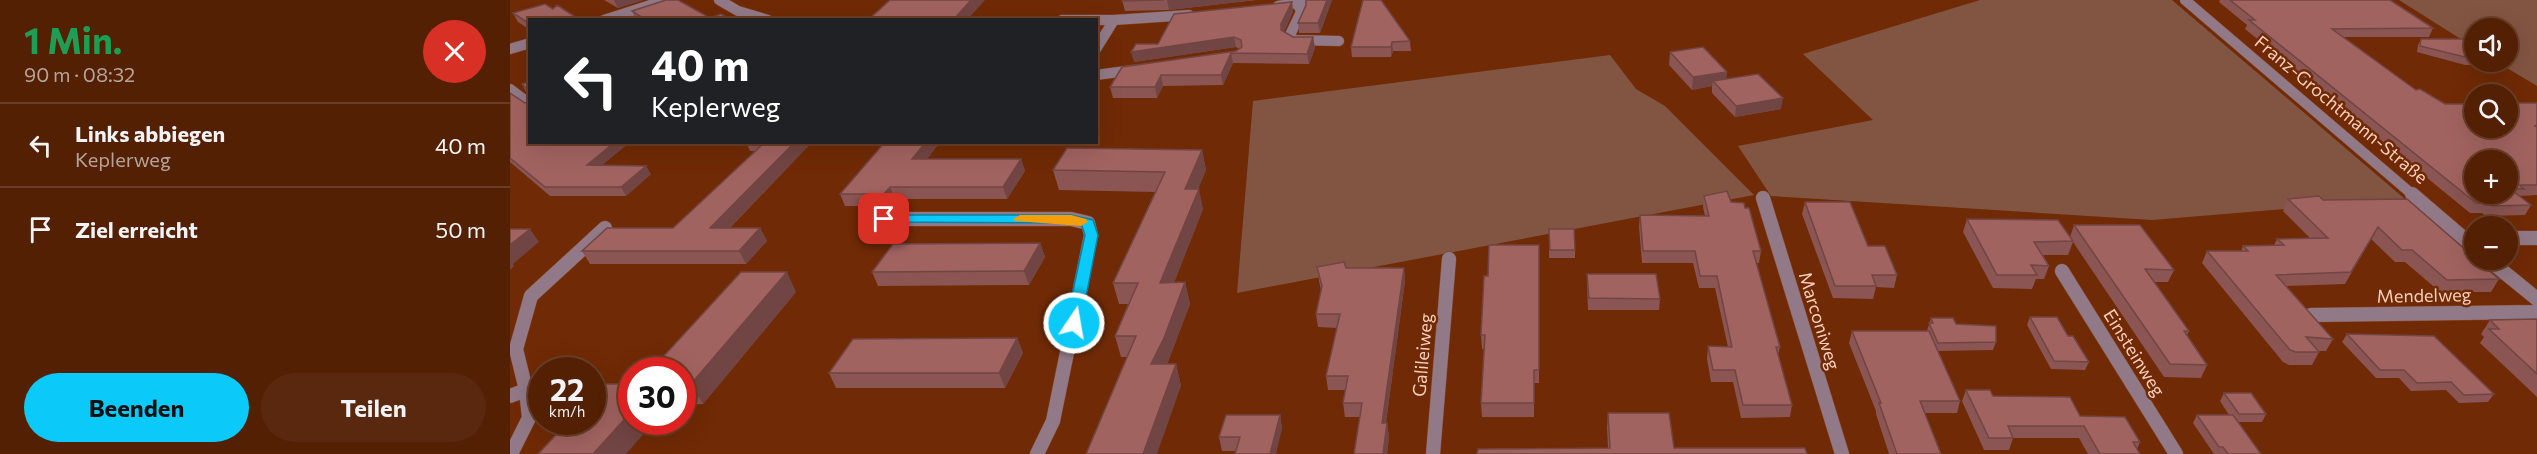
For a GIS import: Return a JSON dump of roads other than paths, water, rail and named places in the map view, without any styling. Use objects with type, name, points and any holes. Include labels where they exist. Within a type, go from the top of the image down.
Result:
[{"type":"street","points":[[610,18],[666,0]]},
{"type":"street","points":[[719,0],[738,10],[762,18]]},
{"type":"street","points":[[1263,7],[1315,0]]},
{"type":"street","name":"Franz-Grochtmann-Straße","points":[[2185,0],[2464,234]]},
{"type":"street","points":[[1298,4],[1301,12],[1289,38],[1339,41]]},
{"type":"street","points":[[1098,20],[1204,13]]},
{"type":"street","points":[[1098,46],[1114,20]]},
{"type":"street","points":[[510,50],[528,44]]},
{"type":"street","points":[[1098,75],[1144,68]]},
{"type":"street","points":[[510,89],[528,102]]},
{"type":"street","name":"Marconiweg","points":[[1763,198],[1842,454]]},
{"type":"street","points":[[884,219],[1071,219],[1088,223],[1091,235],[1053,421],[1037,454]]},
{"type":"street","points":[[511,454],[529,418],[526,390],[516,349],[531,296],[605,228]]},
{"type":"street","points":[[2518,238],[2537,238]]},
{"type":"street","name":"Galileiweg","points":[[1433,454],[1449,259]]},
{"type":"street","points":[[2501,270],[2537,300]]},
{"type":"street","name":"Einsteinweg","points":[[2062,271],[2176,454]]},
{"type":"street","name":"Mendelweg","points":[[2311,315],[2537,312]]},
{"type":"street","points":[[510,396],[526,390]]}]
